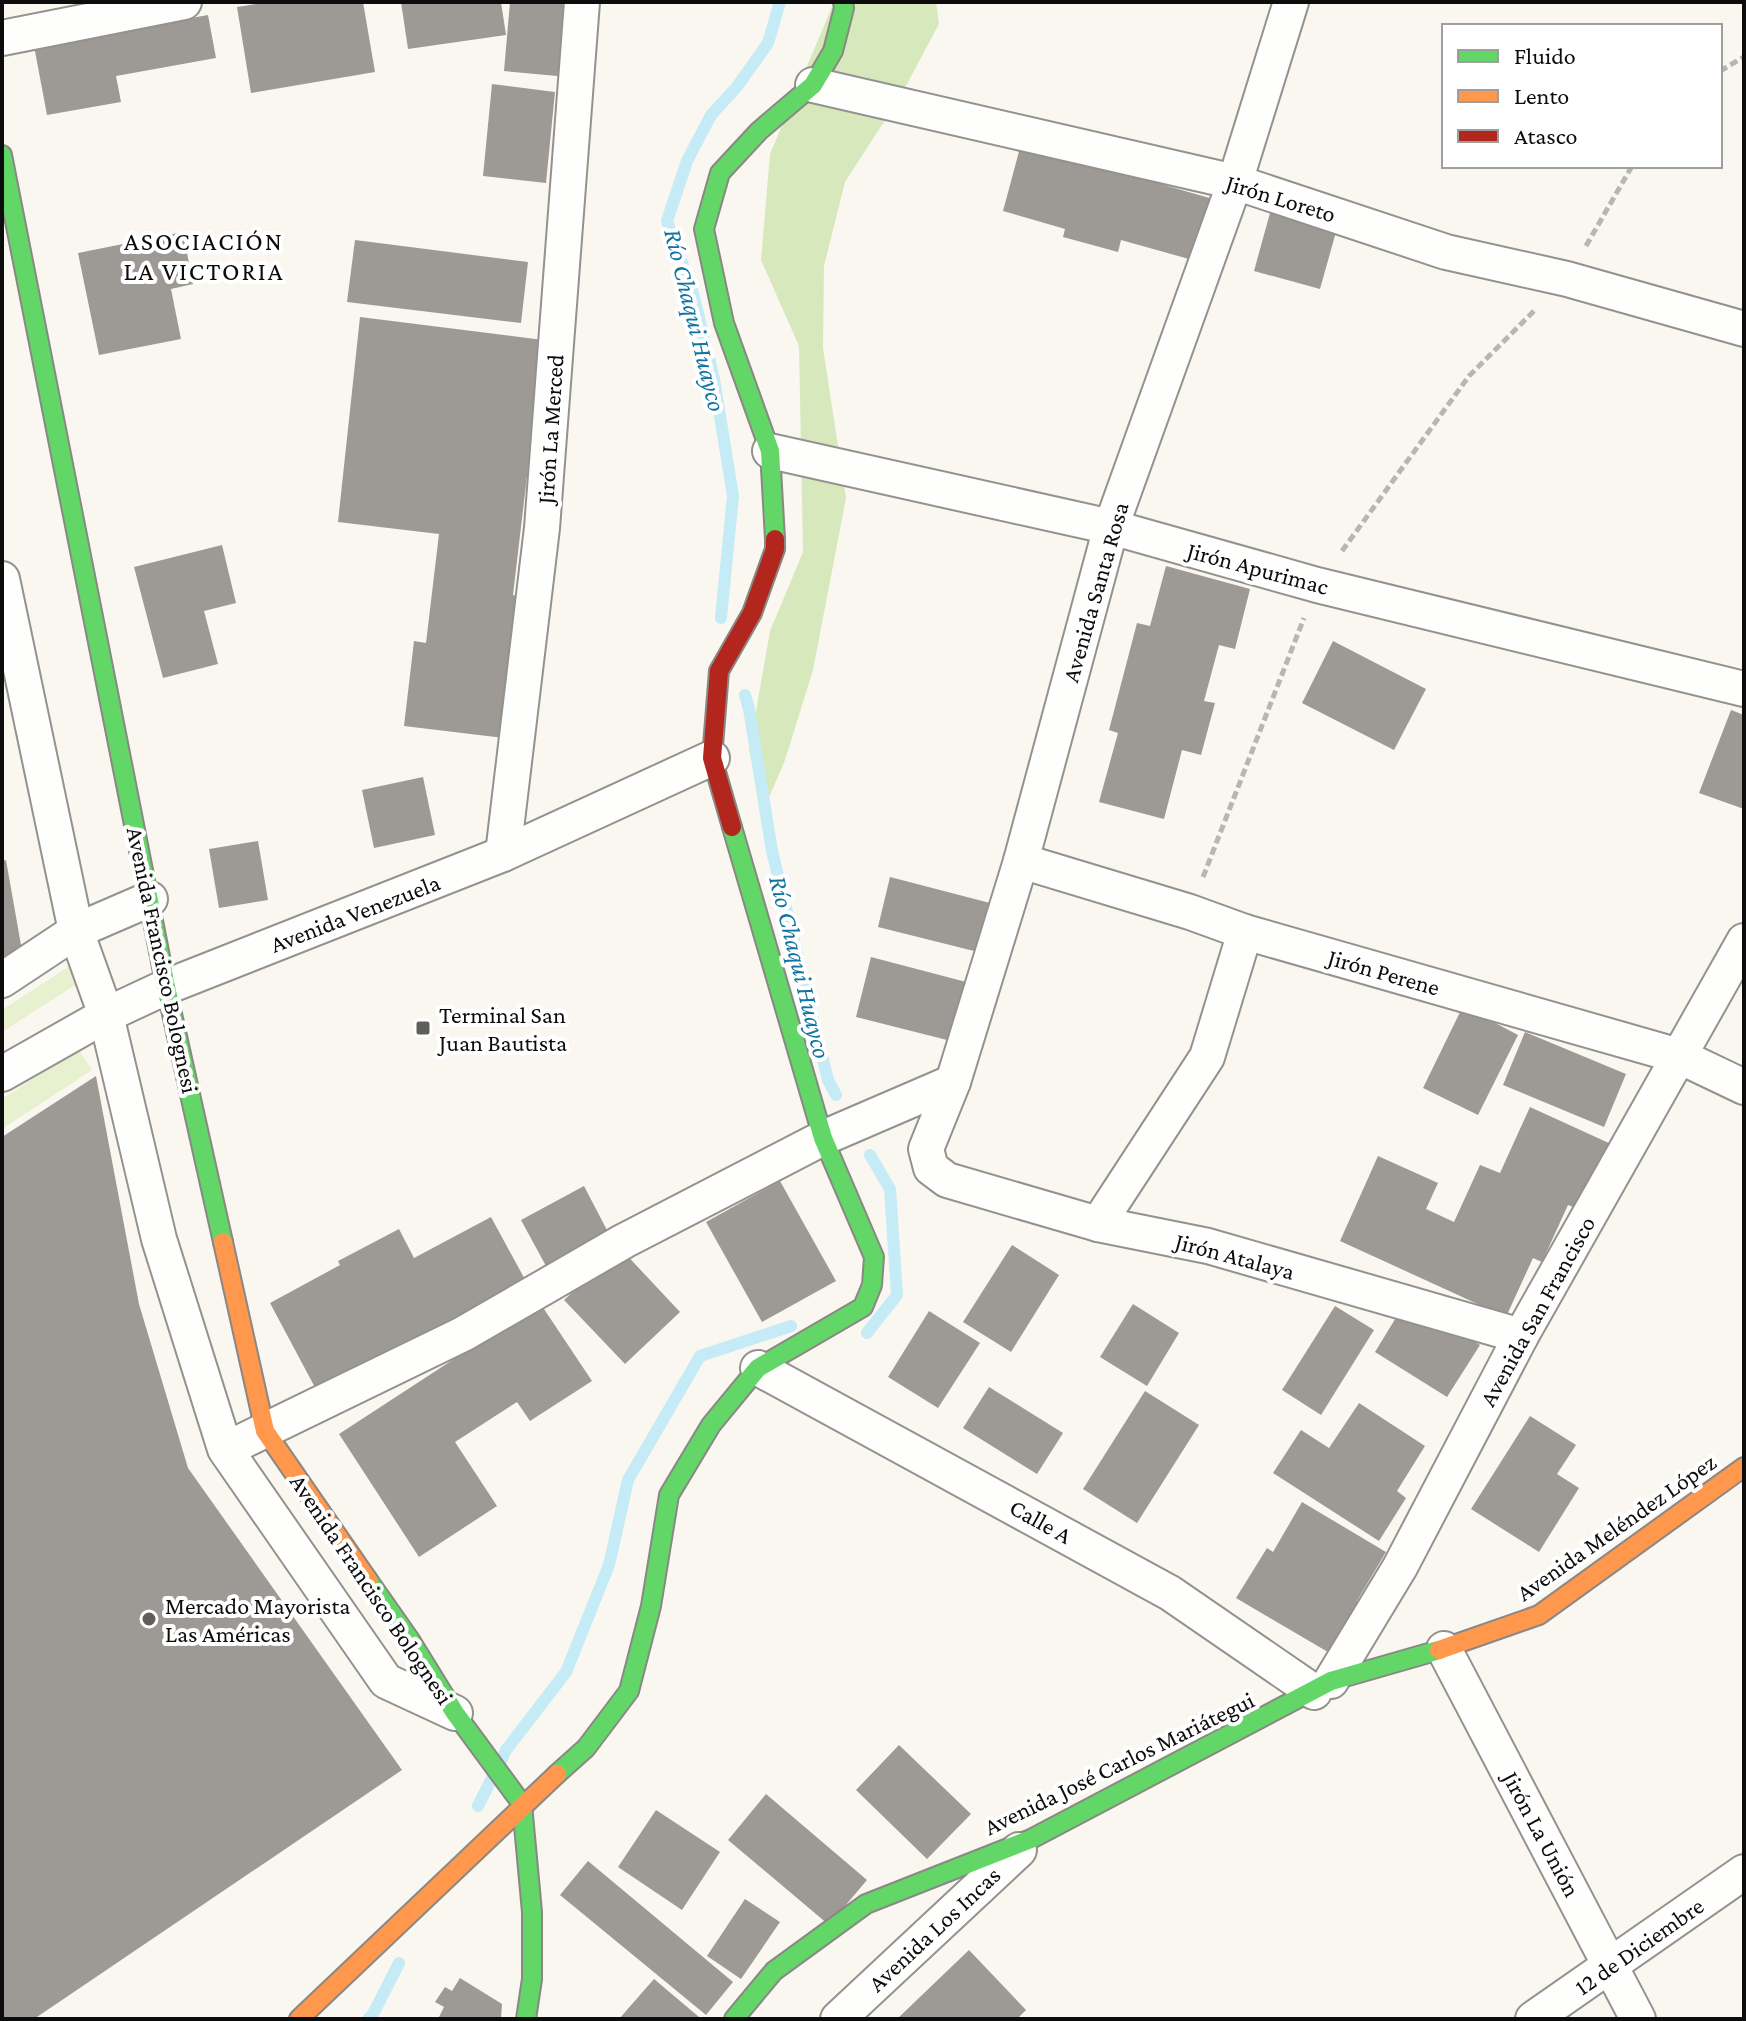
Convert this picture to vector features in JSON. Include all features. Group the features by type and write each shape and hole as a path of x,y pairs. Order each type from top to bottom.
{"street":[{"path":"2,38 184,2"},
{"name":"Jirón La Merced","path":"503,854 542,528 582,2"},
{"path":"299,2019 522,1804 586,1748 629,1691 651,1606 669,1495 711,1425 758,1368 863,1307 872,1285 874,1257 823,1138 712,758 719,671 752,613 775,549 770,451 724,323 704,229 720,173 759,131 813,85 833,51 843,2"},
{"name":"Avenida Santa Rosa","path":"947,1180 931,1168 926,1149 953,1082 1021,861 1111,527 1235,182 1291,2"},
{"name":"Jirón Loreto","path":"813,85 1235,182 1446,252 1567,279 1744,329"},
{"name":"Avenida Francisco Bolognesi","path":"2,155 166,987 265,1431 410,1640 455,1713 522,1804 532,1912 532,1979 526,2019"},
{"name":"Jirón Apurimac","path":"770,451 1111,527 1317,585 1744,689"},
{"name":"Avenida Francisco Bolognesi","path":"2,579 76,931 106,1015 159,1239 225,1449 386,1681 455,1713"},
{"name":"Avenida Venezuela","path":"2,1074 106,1015 166,987 503,854 712,758"},
{"name":"Jirón Perene","path":"1021,861 1190,912 1245,932 1679,1056 1744,1087"},
{"path":"2,980 76,931 150,899"},
{"path":"1098,1224 1207,1057 1245,932"},
{"name":"Avenida San Francisco","path":"1322,1687 1400,1567 1521,1336 1744,941"},
{"path":"225,1449 463,1334 624,1241 823,1138 953,1082"},
{"name":"Jirón Atalaya","path":"947,1180 1098,1224 1208,1246 1521,1336"},
{"name":"Calle A","path":"758,1368 1170,1593 1322,1687"},
{"name":"Avenida Meléndez López","path":"1322,1687 1539,1615 1744,1467"},
{"name":"Jirón La Unión","path":"1444,1649 1638,2019"},
{"name":"Avenida José Carlos Mariátegui","path":"734,2019 774,1971 866,1904 1031,1839 1322,1687"},
{"name":"Avenida Los Incas","path":"838,2019 1031,1839"},
{"name":"12 de Diciembre","path":"1533,2019 1744,1872"}],"path":[{"path":"1722,70 1744,57"},
{"path":"1190,912 1317,585 1469,376 1567,279 1631,168"}],"green space":[{"path":"834,2 936,2 939,24 900,97 845,182 824,266 823,348 846,498 813,670 785,760 768,800 749,751 770,631 803,552 799,346 761,260 770,154"},
{"path":"76,962 86,978 2,1032 2,1010"},
{"path":"78,1049 92,1070 2,1129 2,1099"}],"building":[{"path":"269,2 363,2 375,72 251,93 237,7"},
{"path":"401,2 501,2 506,35 408,49"},
{"path":"510,2 575,2 568,77 504,71"},
{"path":"208,15 216,58 116,76 121,102 47,115 34,46"},
{"path":"492,84 555,92 546,183 483,176"},
{"path":"1021,144 1213,199 1196,261 1121,240 1118,252 1063,237 1065,229 1003,211"},
{"path":"1270,213 1336,232 1320,289 1254,271"},
{"path":"183,232 193,284 171,289 181,339 99,355 78,253"},
{"path":"355,240 528,262 521,323 347,302"},
{"path":"360,317 543,340 513,595 529,597 512,739 404,726 414,641 426,643 439,534 338,522"},
{"path":"222,545 236,603 204,611 218,664 163,678 134,567"},
{"path":"1166,566 1250,589 1235,649 1219,645 1204,701 1215,703 1201,755 1182,750 1164,819 1099,802 1118,733 1109,730 1137,623 1150,626"},
{"path":"1333,641 1426,689 1394,750 1302,703"},
{"path":"1731,710 1744,715 1744,809 1699,793"},
{"path":"423,777 435,835 374,848 362,790"},
{"path":"258,841 268,900 219,908 209,849"},
{"path":"6,860 21,945 2,960 2,861"},
{"path":"890,877 990,903 978,952 878,927"},
{"path":"871,957 970,983 955,1042 856,1017"},
{"path":"1463,1006 1518,1035 1478,1115 1423,1088"},
{"path":"1525,1032 1626,1074 1604,1127 1503,1085"},
{"name":"Mercado Mayorista Las Américas","path":"96,1076 139,1304 188,1468 402,1770 34,2019 2,2019 2,1137"},
{"path":"1530,1107 1611,1144 1581,1210 1568,1205 1542,1262 1533,1258 1506,1317 1340,1241 1378,1156 1438,1183 1426,1209 1454,1222 1480,1165 1500,1173"},
{"path":"780,1181 836,1281 762,1322 706,1222"},
{"path":"584,1186 609,1234 546,1266 521,1220"},
{"path":"491,1217 528,1285 319,1395 270,1303 340,1265 338,1261 399,1229 414,1258"},
{"path":"1012,1245 1059,1275 1011,1352 963,1322"},
{"path":"620,1248 680,1312 625,1364 564,1300"},
{"path":"540,1303 592,1381 530,1421 517,1402 455,1442 497,1506 419,1557 339,1434"},
{"path":"1133,1304 1179,1333 1147,1386 1100,1357"},
{"path":"1335,1306 1374,1330 1321,1415 1282,1390"},
{"path":"929,1311 980,1343 938,1408 888,1377"},
{"path":"1397,1316 1441,1320 1480,1345 1447,1397 1375,1352"},
{"path":"989,1387 1063,1433 1037,1474 963,1428"},
{"path":"1145,1391 1199,1425 1137,1523 1083,1489"},
{"path":"1359,1403 1425,1446 1397,1491 1406,1498 1379,1541 1273,1473 1301,1430 1329,1448"},
{"path":"1530,1416 1576,1445 1557,1474 1579,1488 1539,1552 1471,1509"},
{"path":"1302,1502 1386,1552 1357,1601 1362,1604 1333,1655 1236,1598 1267,1548 1273,1552"},
{"path":"899,1745 971,1814 927,1859 856,1790"},
{"path":"766,1794 867,1880 829,1925 728,1840"},
{"path":"656,1810 720,1852 682,1910 618,1867"},
{"path":"588,1861 733,1982 706,2015 560,1895"},
{"path":"745,1899 780,1922 741,1979 707,1956"},
{"path":"969,1950 1026,2010 1017,2019 897,2019"},
{"path":"460,1978 502,2004 501,2019 438,2019 444,2007 435,2002 445,1987 452,1991"},
{"path":"654,1979 699,2017 619,2019"}],"waterway":[{"name":"Río Chaqui Huayco","path":"721,618 733,496 714,379 693,293 667,221 687,161 711,115 736,88 768,43 780,2"},
{"name":"Río Chaqui Huayco","path":"745,695 772,851 828,1080 836,1095"},
{"name":"Río Chaqui Huayco","path":"867,1333 897,1295 890,1189 870,1155"},
{"name":"Río Chaqui Huayco","path":"501,1761 506,1750 566,1672 609,1565 628,1480 700,1356 791,1326"},
{"name":"Río Chaqui Huayco","path":"478,1806 492,1778"},
{"name":"Río Chaqui Huayco","path":"368,2019 399,1963"}],"traffic: fast":[{"path":"775,539 770,451 724,323 704,229 720,173 759,131 813,85 833,51 843,2"},
{"path":"2,155 166,987 223,1242"},
{"path":"557,1774 586,1748 629,1691 651,1606 669,1495 711,1425 758,1368 863,1307 872,1285 874,1257 823,1138 732,827"},
{"path":"368,1580 455,1713 522,1804 532,1912 532,1979 526,2019"},
{"path":"734,2019 774,1971 866,1904 1031,1839 1331,1681 1439,1650"}],"traffic: slow":[{"path":"223,1242 265,1431 368,1580"},
{"path":"1439,1650 1539,1615 1744,1467"},
{"path":"299,2019 557,1774"}],"traffic: jam":[{"path":"732,827 712,758 719,671 752,613 775,549 775,539"}],"place":[{"name":"Terminal San Juan Bautista","path":"423,1028"},
{"name":"Mercado Mayorista Las Américas","path":"149,1619"}],"district":[{"name":"ASOCIACIÓN LA VICTORIA","path":"204,256"}]}
